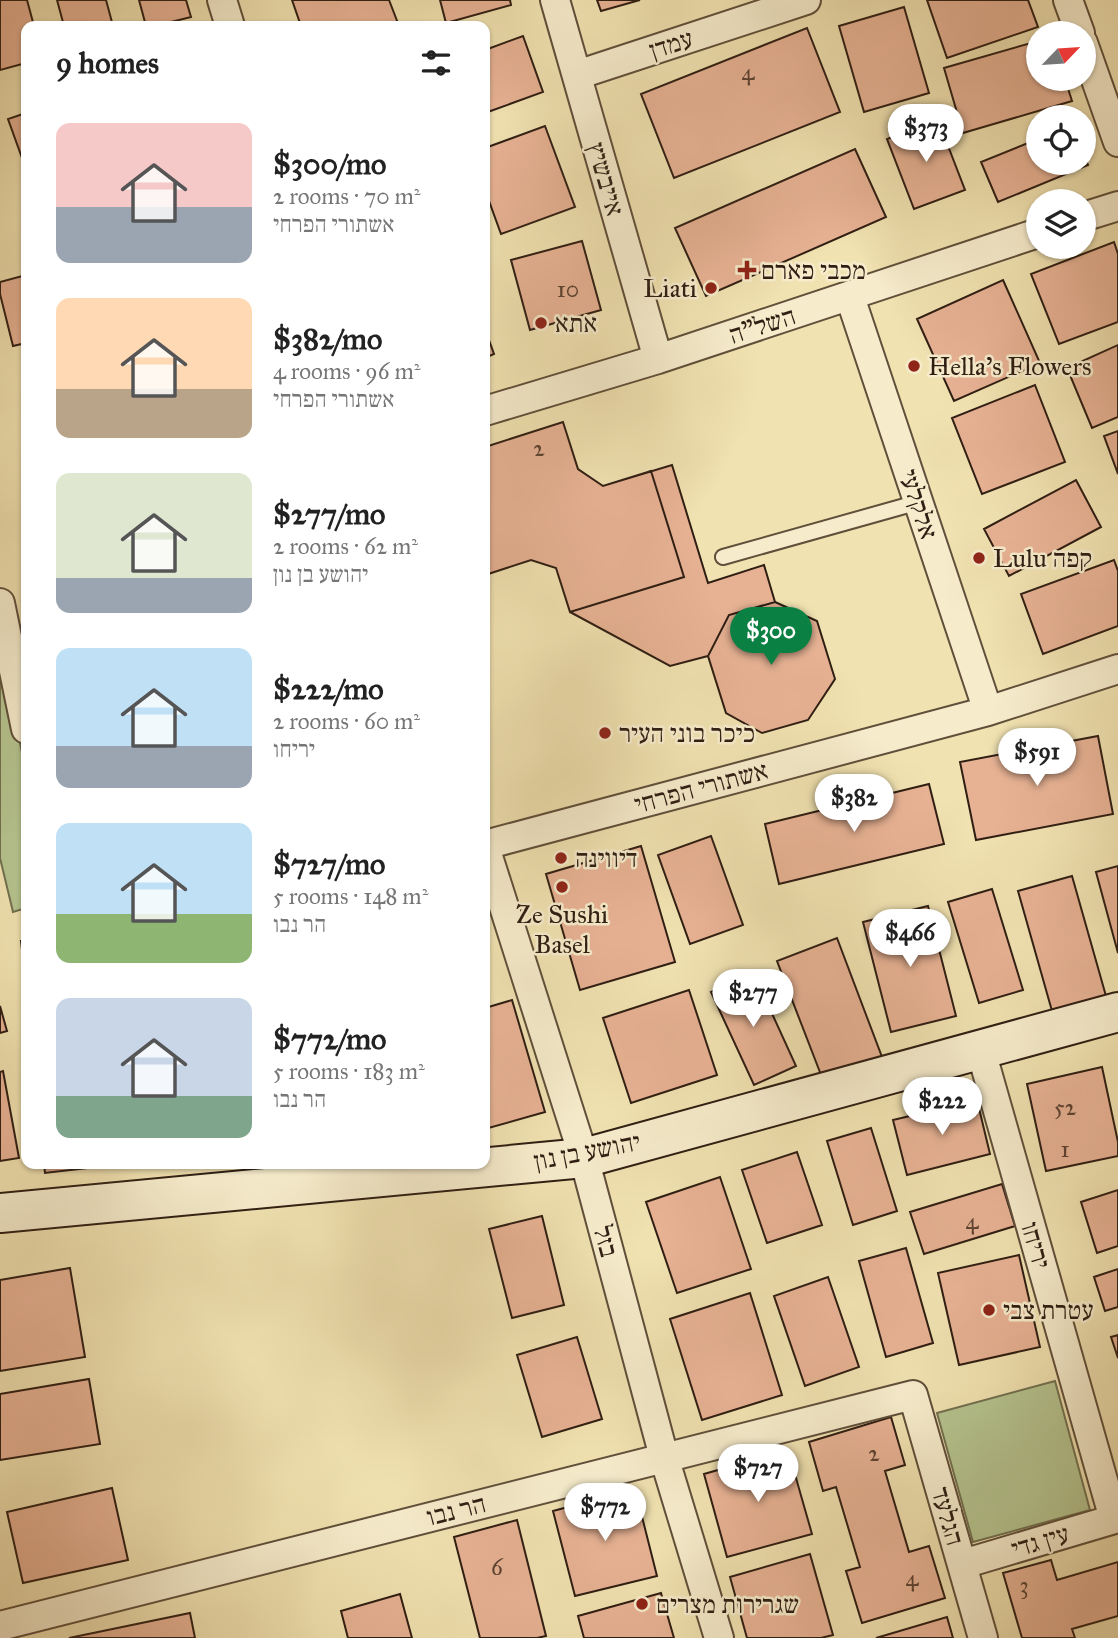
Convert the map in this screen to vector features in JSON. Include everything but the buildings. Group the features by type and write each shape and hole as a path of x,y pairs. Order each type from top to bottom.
{"street":[{"path":"222,0 228,21"},
{"name":"אייבשיץ","path":"555,0 658,359"},
{"name":"עמדן","path":"577,75 806,0"},
{"path":"1068,0 1076,21"},
{"path":"1096,80 1118,142"},
{"path":"1096,213 1118,206"},
{"name":"השל\"ה","path":"490,409 658,359 1026,237"},
{"name":"אלקלעי","path":"850,296 988,711"},
{"path":"0,603 21,705"},
{"name":"אשתורי הפרחי","path":"490,845 988,711 1118,670"},
{"name":"בזל","path":"490,862 584,1158 664,1457 719,1638"},
{"name":"יהושע בן נון","path":"490,1167 584,1158 1118,1012"},
{"name":"יריחו","path":"981,1051 1116,1519"},
{"name":"יהושע בן נון","path":"0,1213 467,1169"},
{"name":"הר נבו","path":"0,1626 913,1395"},
{"name":"הגלעד","path":"913,1395 983,1638"},
{"name":"עין גדי","path":"963,1564 1116,1519"}],"lane":[{"path":"723,557 919,502"}],"green space":[{"path":"0,647 21,748 21,910 13,912 0,858"},
{"path":"1055,1381 1090,1510 973,1542 937,1413"}],"place":[{"name":"מכבי פארם","path":"747,270"},
{"name":"Liati","path":"711,288"},
{"name":"אתא","path":"541,323"},
{"name":"Hella's Flowers","path":"914,366"},
{"name":"Lulu קפה","path":"979,558"},
{"name":"כיכר בוני העיר","path":"605,733"},
{"name":"דיווינה","path":"561,858"},
{"name":"Ze Sushi Basel","path":"562,887"},
{"name":"עטרת צבי","path":"989,1310"},
{"name":"שגרירות מצרים","path":"642,1604"}]}
